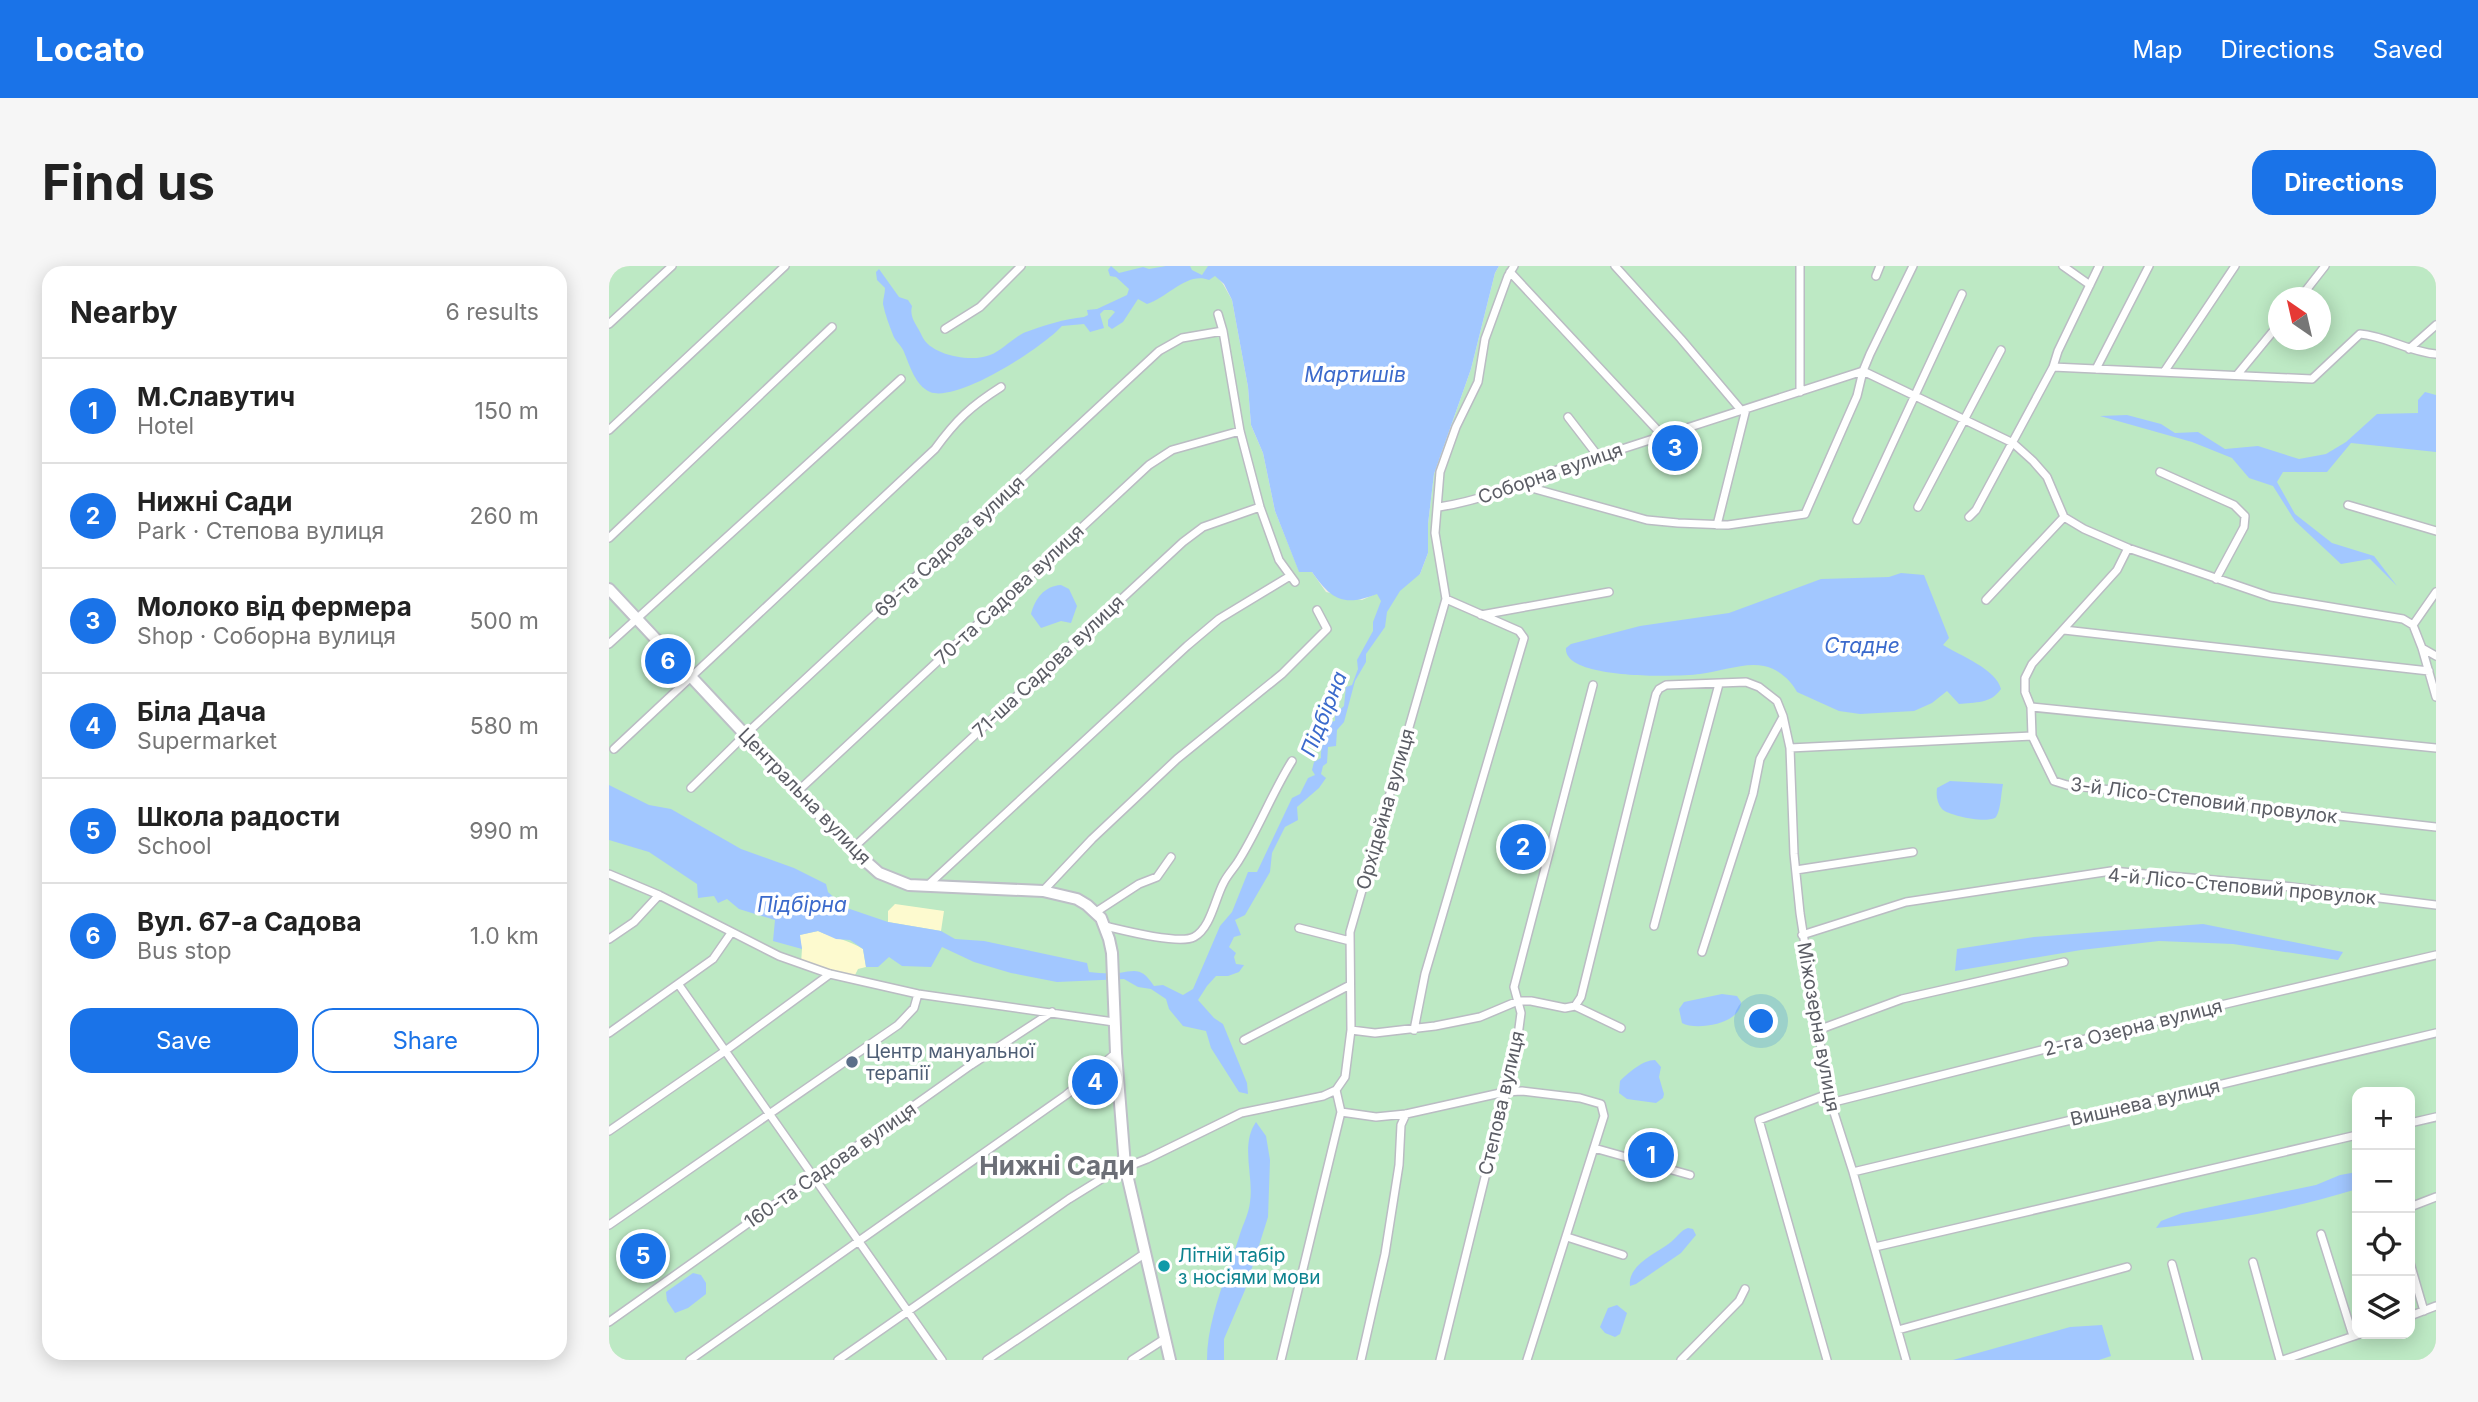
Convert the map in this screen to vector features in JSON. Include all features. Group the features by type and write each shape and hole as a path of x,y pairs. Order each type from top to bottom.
{"street":[{"path":"609,324 672,266"},
{"path":"609,430 785,266"},
{"path":"944,329 980,307 1021,266"},
{"path":"1615,266 1744,409 1717,525"},
{"path":"1800,266 1800,392"},
{"path":"1876,276 1880,266"},
{"path":"1520,485 1647,520 1717,525 1805,514 1857,396 1863,371 1913,266"},
{"path":"2063,266 2090,285"},
{"path":"1969,517 2013,443 2053,367 2099,266"},
{"path":"2096,369 2149,266"},
{"path":"2164,372 2235,266"},
{"path":"2309,287 2325,266"},
{"path":"1512,269 1662,435"},
{"name":"Орхідейна вулиця","path":"1336,1090 1345,1077 1351,1030 1350,932 1446,599 1434,533 1439,507 1440,472 1456,427 1478,382 1485,339 1512,269"},
{"path":"1857,520 1962,294"},
{"path":"927,886 1219,619 1293,579 1279,559 1261,508 1240,431 1218,314"},
{"path":"2409,349 2436,325"},
{"path":"609,538 832,327"},
{"name":"69-та Садова вулиця","path":"691,788 1159,351 1182,338 1223,331"},
{"path":"2053,367 2312,379 2360,334 2371,334 2409,349 2436,354"},
{"path":"2237,375 2268,337"},
{"path":"1919,507 2001,350"},
{"path":"1863,371 2013,443 2047,477 2064,517 2084,529 2128,548 2271,597 2403,619 2413,625 2436,697"},
{"name":"Соборна вулиця","path":"1439,507 1520,485 1598,456 1863,371"},
{"path":"609,644 901,379"},
{"path":"614,749 935,449 956,421 977,402 1001,387"},
{"path":"1569,416 1598,456"},
{"name":"70-та Садова вулиця","path":"798,791 1149,465 1172,450 1240,431"},
{"path":"2160,472 2234,505 2245,516 2244,527 2216,579"},
{"path":"2348,505 2436,531"},
{"name":"71-ша Садова вулиця","path":"852,849 1183,542 1203,527 1261,508"},
{"path":"1986,600 2064,517"},
{"path":"1790,748 2032,736 2031,707 2025,692 2025,678 2032,664 2117,570 2128,548"},
{"name":"Центральна вулиця","path":"609,589 852,849 879,873 909,885 1044,891 1077,899 1096,912 1105,926 1112,953 1114,1022 1125,1166 1170,1360"},
{"path":"1481,615 1609,592"},
{"path":"2413,625 2436,593"},
{"path":"1414,1030 1425,974 1524,638 1519,631 1446,599"},
{"path":"1044,891 1092,839 1177,759 1282,674 1327,629 1317,610"},
{"path":"2063,630 2429,671"},
{"path":"2422,648 2436,656"},
{"name":"Міжозерна вулиця","path":"1719,684 1746,682 1766,691 1777,701 1783,716 1790,748 1802,935 1828,1094 1906,1360"},
{"path":"1574,1006 1581,997 1652,707 1659,689 1666,685 1719,684 1654,926"},
{"name":"Степова вулиця","path":"1440,1360 1516,1051 1521,1013 1514,987 1593,685"},
{"path":"2031,707 2436,748"},
{"path":"1702,952 1753,794 1760,759 1783,716"},
{"name":"3-й Лісо-Степовий провулок","path":"2032,736 2054,781 2067,785 2436,827"},
{"path":"1105,926 1168,939 1185,940 1197,936 1208,919 1224,880 1240,859 1292,761"},
{"path":"1796,870 1913,852"},
{"path":"1096,912 1139,884 1157,877 1171,857"},
{"name":"4-й Лісо-Степовий провулок","path":"1802,935 1906,902 2111,871 2284,886 2436,905"},
{"path":"609,874 659,895 779,956 830,974 918,994 1114,1022"},
{"path":"609,939 634,922 659,895"},
{"path":"1299,928 1350,941"},
{"path":"609,1033 713,959 731,933"},
{"name":"2-га Озерна вулиця","path":"1830,1103 2217,1006 2436,956"},
{"path":"1818,1030 1902,999 2064,962"},
{"path":"609,1131 830,974"},
{"path":"679,985 941,1360"},
{"path":"1244,1040 1350,985"},
{"path":"609,1226 898,1025 914,1007 918,994"},
{"path":"1351,1030 1375,1033 1414,1030 1480,1017 1518,1001 1565,1008 1574,1006 1621,1028"},
{"name":"160-та Садова вулиця","path":"609,1322 971,1065 1052,1012"},
{"name":"Вишнева вулиця","path":"1853,1172 2436,1033"},
{"path":"690,1360 1066,1095 1116,1053"},
{"path":"838,1360 1069,1199 1125,1166 1241,1113 1322,1096 1336,1090 1341,1112 1281,1360"},
{"path":"1341,1112 1376,1117 1406,1114 1505,1092 1522,1091 1580,1098 1601,1104 1604,1116 1527,1360"},
{"path":"1827,1360 1759,1120 1828,1094"},
{"path":"1361,1360 1385,1254 1399,1165 1401,1125 1406,1114"},
{"path":"2415,1122 2436,1116"},
{"path":"1875,1247 2352,1136"},
{"path":"1594,1148 1690,1175"},
{"path":"2415,1205 2436,1197"},
{"path":"2321,1234 2352,1323"},
{"path":"1567,1237 1623,1255"},
{"path":"987,1360 1144,1254"},
{"path":"2253,1262 2281,1360 2352,1336"},
{"path":"2172,1264 2198,1360"},
{"path":"1898,1329 2127,1267"},
{"path":"2414,1276 2424,1311"},
{"path":"1681,1360 1739,1301 1745,1289"},
{"path":"2415,1314 2436,1306"},
{"path":"1132,1360 1166,1338"}],"green space":[{"name":"Нижні Сади","path":"609,266 1208,266 1232,300 1248,387 1251,425 1263,453 1275,511 1299,571 1312,572 1326,592 1362,600 1420,574 1428,553 1428,524 1434,474 1471,369 1499,266 2436,266 2436,1360 609,1360"}],"sand":[{"path":"895,904 944,911 941,931 888,922 888,911"},
{"path":"818,931 863,949 866,967 858,969 853,979 801,963 799,935"}],"water":[{"name":"Мартишів","path":"1111,266 1119,273 1143,267 1149,269 1190,266 1202,275 1208,266 1499,266 1471,369 1434,474 1428,524 1428,553 1420,574 1400,591 1387,612 1385,627 1366,654 1366,662 1355,681 1344,722 1337,730 1336,746 1328,747 1327,763 1321,774 1326,778 1319,788 1297,807 1298,820 1285,827 1272,853 1270,872 1245,915 1235,920 1241,935 1234,937 1229,947 1236,953 1236,964 1244,965 1239,972 1216,976 1198,1000 1223,1024 1247,1083 1248,1094 1239,1092 1211,1048 1206,1031 1183,1026 1169,1009 1166,999 1151,989 1138,987 1124,979 1057,982 1011,973 974,962 942,947 931,967 902,966 889,957 878,967 866,967 863,949 850,940 836,939 818,931 800,935 802,949 773,941 775,920 739,909 727,899 718,903 714,896 698,898 697,884 649,852 609,840 609,785 649,805 671,809 741,849 794,868 826,884 828,892 844,907 888,922 941,931 955,939 984,941 1087,963 1089,972 1139,972 1154,986 1163,985 1183,995 1193,989 1220,926 1232,912 1248,872 1257,872 1292,798 1300,794 1308,778 1315,775 1312,770 1314,762 1321,758 1324,729 1330,722 1335,721 1335,714 1344,706 1346,687 1352,685 1358,669 1357,660 1373,631 1373,622 1381,601 1377,594 1355,600 1339,598 1332,595 1312,572 1299,572 1275,511 1263,453 1251,425 1248,387 1232,300 1224,284 1215,276 1209,280 1193,279 1147,304 1138,299 1123,322 1112,329 1108,326 1108,320 1115,312 1112,310 1104,310 1100,314 1104,328 1090,332 1084,324 1062,326 1037,347 999,371 960,389 943,393 925,389 914,375 890,327 883,304 885,288 877,280 876,272 879,269 899,297 908,300 912,306 914,321 926,343 952,356 972,358 995,353 1026,332 1084,317 1088,315 1087,310 1097,309 1127,295 1129,289 1116,277 1110,276 1108,270"},
{"path":"2425,392 2436,395 2436,452 2351,443 2327,472 2283,472 2277,482 2295,514 2332,543 2374,556 2397,586 2370,559 2341,564 2295,521 2273,486 2249,478 2232,458 2192,442 2100,416 2127,415 2161,424 2175,433 2198,432 2225,449 2258,446 2299,459 2326,454 2346,442 2377,414 2418,413 2418,400"},
{"name":"Стадне","path":"1901,573 1924,575 1949,638 1943,645 1992,675 2001,689 1997,694 1982,701 1959,704 1947,691 1932,703 1914,711 1860,714 1839,711 1797,692 1783,676 1764,666 1748,665 1688,675 1623,674 1582,666 1570,658 1566,648 1571,644 1640,626 1729,613 1821,579 1889,577"},
{"path":"1061,585 1069,589 1077,606 1071,623 1061,621 1041,628 1031,614 1035,603 1045,591"},
{"path":"1950,781 2003,784 1996,817 1986,820 1969,818 1942,809 1937,799 1937,788"},
{"path":"2203,924 2343,952 2338,960 2233,944 2159,941 2081,950 1955,971 1957,949 2034,937"},
{"path":"1722,994 1737,996 1741,1002 1734,1016 1707,1026 1682,1023 1679,1009 1684,1002"},
{"path":"1655,1060 1661,1067 1659,1077 1663,1098 1656,1103 1627,1099 1619,1093 1620,1081 1632,1070"},
{"path":"1256,1122 1266,1136 1270,1160 1268,1217 1245,1290 1224,1339 1224,1360 1207,1360 1214,1312 1249,1206 1251,1192 1248,1151 1251,1131"},
{"path":"2352,1173 2352,1190 2257,1214 2156,1228 2161,1221 2182,1213 2316,1185"},
{"path":"1688,1228 1693,1229 1696,1235 1681,1253 1630,1286 1630,1279 1638,1266"},
{"path":"693,1273 701,1275 706,1283 706,1294 688,1308 675,1313 667,1301 666,1292"},
{"path":"1617,1305 1627,1313 1620,1334 1615,1337 1605,1333 1600,1327 1608,1308"},
{"path":"2102,1325 2111,1356 2099,1360 1953,1360 2070,1327"}],"place":[{"name":"Молоко від фермера","path":"1675,448"},
{"name":"Вул. 67-а Садова","path":"668,661"},
{"name":"Нижні Сади","path":"1523,847"},
{"name":"Центр мануальної терапії","path":"852,1062"},
{"name":"Біла Дача","path":"1095,1082"},
{"name":"М.Славутич","path":"1651,1155"},
{"name":"Школа радости","path":"643,1256"},
{"name":"Літній табір з носіями мови","path":"1164,1266"}],"district":[{"name":"Нижні Сади","path":"1057,1166"}],"water label":[{"name":"Підбірна","path":"1324,714"},
{"name":"Підбірна","path":"802,905"}]}
